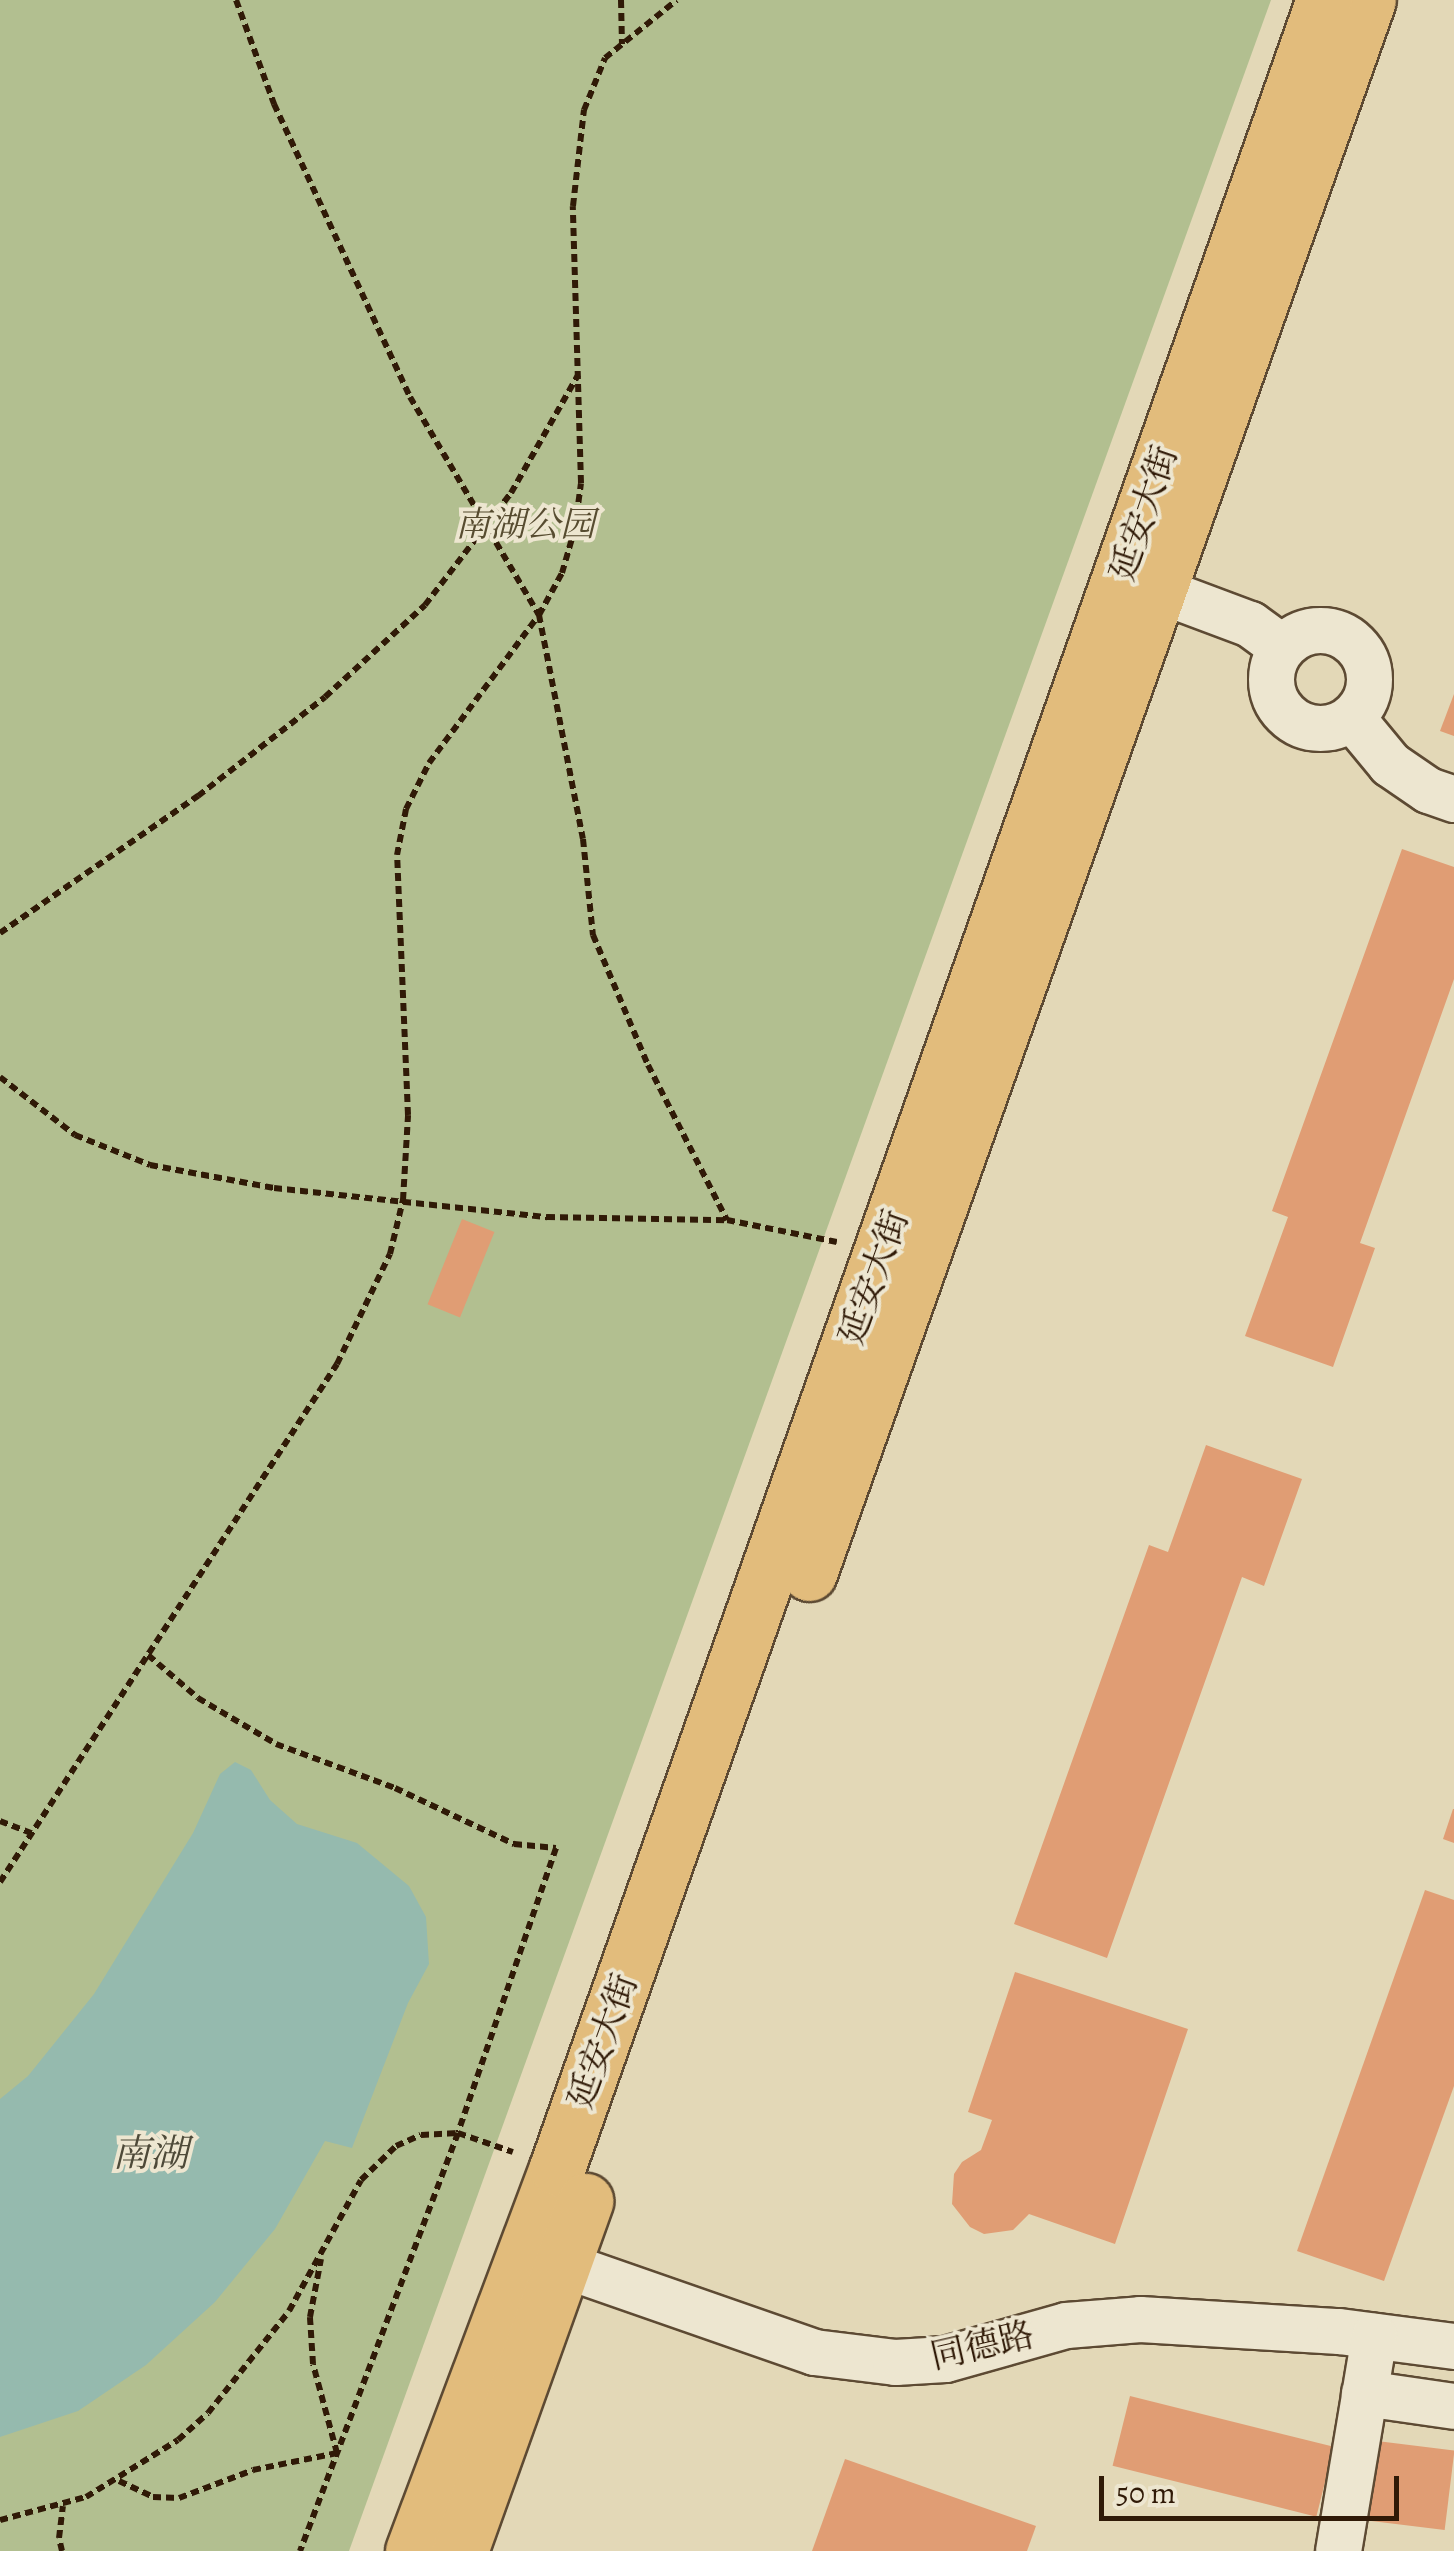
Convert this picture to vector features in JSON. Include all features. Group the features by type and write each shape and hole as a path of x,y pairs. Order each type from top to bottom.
{"main road":[{"name":"延安大街","path":"460,2551 544,2258 557,2168 1324,0"},
{"name":"延安大街","path":"413,2551 544,2258 1159,590 1368,0"}],"street":[{"path":"1159,590 1250,624 1282,647"},
{"path":"1313,630 1345,637 1358,648 1369,676 1368,692 1352,718 1318,730 1284,714 1270,682 1282,647 1313,630"},
{"path":"1352,718 1390,764 1428,790 1454,800"},
{"name":"同德路","path":"544,2258 814,2352 895,2362 945,2359 1066,2324 1140,2319 1374,2336 1454,2346"},
{"path":"1338,2551 1374,2336"},
{"path":"1364,2392 1454,2406"}],"path":[{"path":"236,0 274,104 410,397 539,615 584,838 593,935 648,1065 726,1220"},
{"path":"621,0 622,45"},
{"path":"0,1882 352,1336 390,1254 404,1200 408,1115 397,854 406,808 429,763 539,615 562,574 576,528 581,483 574,164 584,110 606,58 677,0"},
{"path":"0,933 182,808 325,697 425,605 511,493 578,374"},
{"path":"0,1076 75,1135 150,1165 274,1188 547,1217 726,1220 882,1252"},
{"path":"148,1655 198,1698 276,1744 394,1788 514,1844 556,1848 458,2133 300,2551"},
{"path":"0,1821 32,1833"},
{"path":"0,2520 63,2506 118,2480 178,2440 208,2413 289,2311 361,2180 396,2146 421,2135 458,2133 557,2168"},
{"path":"322,2251 311,2333 314,2364 337,2453"},
{"path":"118,2480 153,2497 179,2498 252,2470 337,2453"},
{"path":"62,2551 59,2538 63,2506"}],"green space":[{"name":"南湖公园","path":"0,0 1271,0 349,2551 0,2551"}],"water":[{"name":"南湖","path":"235,1762 251,1770 270,1800 297,1824 357,1843 409,1886 426,1917 429,1964 408,2003 352,2148 325,2141 275,2229 215,2302 146,2365 78,2411 0,2437 0,2099 28,2076 94,1994 193,1833 220,1774"}],"building":[{"path":"1454,694 1454,736 1440,731"},
{"path":"1402,849 1454,867 1454,979 1360,1243 1375,1248 1333,1367 1245,1336 1288,1217 1272,1211"},
{"path":"462,1219 494,1232 460,1317 428,1304"},
{"path":"1206,1445 1302,1479 1264,1586 1242,1577 1107,1958 1014,1924 1149,1545 1168,1552"},
{"path":"1454,1809 1454,1843 1443,1839"},
{"path":"1425,1890 1454,1900 1454,2086 1384,2281 1297,2251"},
{"path":"1015,1972 1188,2029 1115,2244 1029,2214 1013,2230 984,2234 970,2227 952,2204 954,2174 962,2162 981,2150 992,2120 968,2112"},
{"path":"1130,2396 1334,2447 1316,2517 1113,2466"},
{"path":"1377,2441 1454,2450 1445,2530 1367,2520"},
{"path":"845,2459 1036,2526 1027,2551 812,2551"}]}
